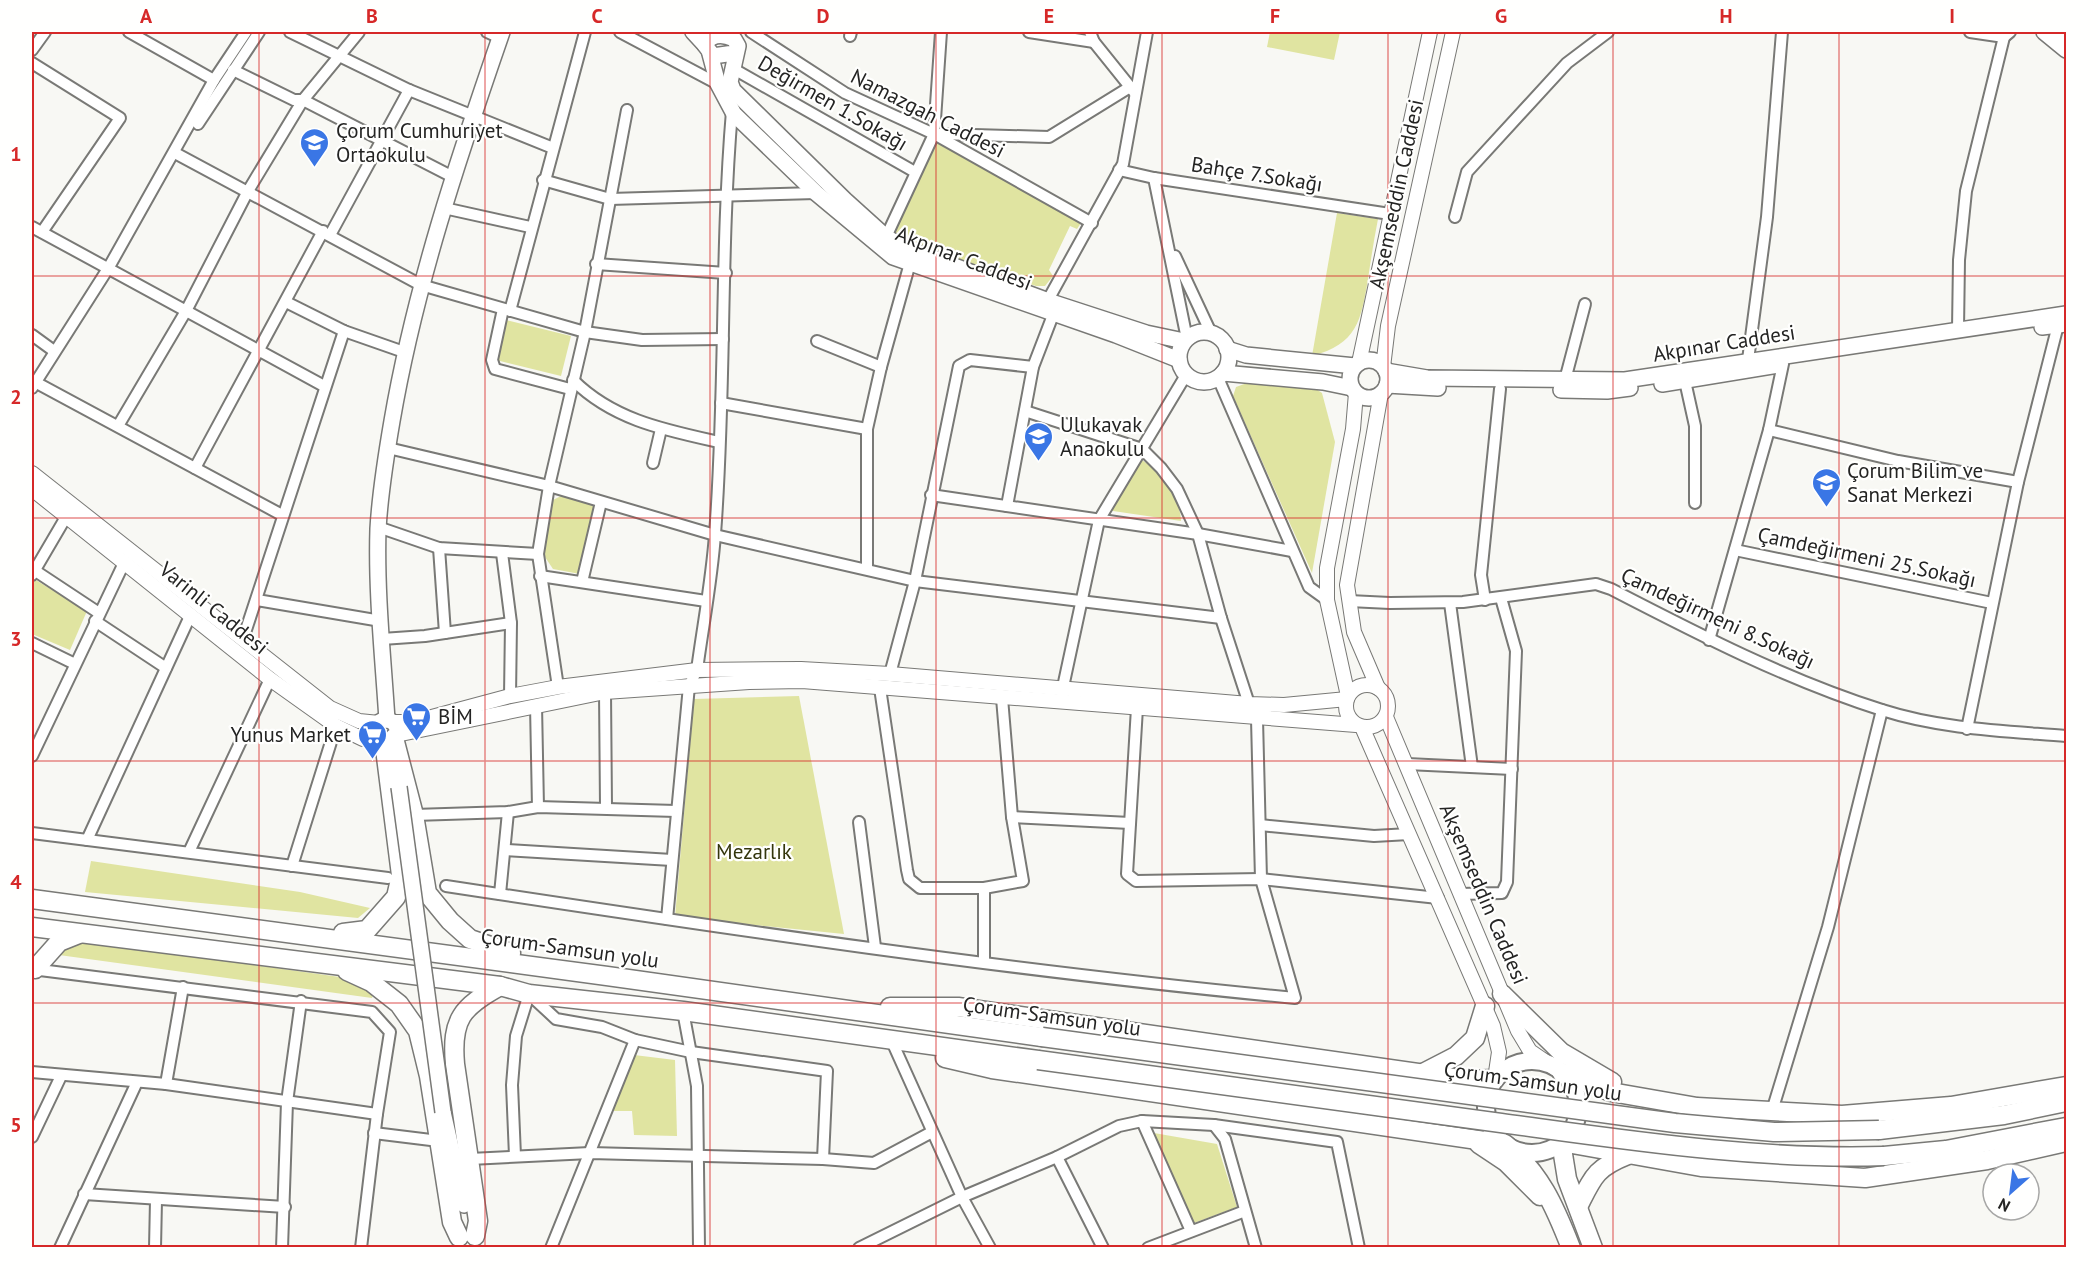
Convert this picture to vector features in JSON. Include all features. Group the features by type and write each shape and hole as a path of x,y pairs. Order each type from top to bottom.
{"highway":[{"path":"388,732 414,815 427,893 450,921 470,939 494,949 607,975"},
{"path":"307,935 367,930 396,897 401,875 388,732"},
{"name":"Çorum-Samsun yolu","path":"32,899 127,914 307,935 607,975 822,1008 1675,1123 1774,1132 1879,1131 2004,1115 2067,1102"},
{"path":"32,927 500,986 529,994 683,1011 1610,1138 1745,1153 1843,1157 1884,1156 1946,1150 2067,1127"},
{"path":"32,968 59,942 81,933"},
{"path":"335,965 371,982 399,1004 418,1031 429,1076 453,1222 468,1242"},
{"path":"468,1242 478,1221 455,1064 455,1028 466,1008 500,986"},
{"path":"1502,994 1561,1052 1598,1075 1646,1098"},
{"path":"1423,1073 1456,1056 1474,1038 1485,1006"},
{"path":"822,1008 958,1007 1467,1080 1495,1079"},
{"path":"827,1031 992,1069 1505,1144 1525,1160 1539,1178 1557,1212 1571,1248"},
{"path":"1562,1073 1611,1092 1697,1107 1842,1115 1951,1106 2067,1086"},
{"path":"1473,1140 1506,1162 1557,1212"},
{"path":"1593,1248 1567,1179 1562,1142 1701,1167 1865,1178 1987,1160 2067,1142"},
{"path":"1578,1207 1592,1179 1606,1164 1630,1155"},
{"path":"464,1205 468,1242"}],"main road":[{"name":"Akpınar Caddesi","path":"693,32 707,50 718,84 732,111 816,193 877,246 910,263 1051,308 1146,333 1186,340"},
{"path":"2044,32 2067,50"},
{"path":"464,1205 443,1112 399,787 388,732 378,527 404,352 421,285 497,34"},
{"path":"708,39 730,42 719,57 707,50 708,39"},
{"name":"Akpınar Caddesi","path":"730,42 730,82 742,101 886,237 924,256 1179,360"},
{"name":"Akpınar Caddesi","path":"1384,379 1624,380 1958,329 2064,321"},
{"name":"Akpınar Caddesi","path":"1384,379 1500,389 1607,391 1685,381 1880,348 2064,321"},
{"path":"1198,333 1211,333 1218,337 1227,349 1246,355 1357,365 1369,360 1384,379 1366,398 1354,390 1323,382 1220,375 1202,382 1186,375 1179,360 1186,340 1198,333"},
{"path":"1220,375 1227,366 1227,349"},
{"path":"1354,390 1351,374 1357,365"},
{"path":"1535,1061 1549,1065 1562,1073 1572,1085 1577,1108 1572,1130 1562,1142 1548,1150 1533,1153 1518,1151 1505,1144 1494,1134 1485,1106 1488,1092 1495,1079 1513,1066 1535,1061"}],"street":[{"path":"32,50 45,32"},
{"path":"129,32 214,80"},
{"path":"246,32 214,80 176,153 109,267 33,385 118,426 282,515"},
{"path":"176,153 259,32"},
{"path":"290,32 409,90 553,148"},
{"path":"118,426 186,311 248,191 303,100 359,32"},
{"path":"585,32 492,360 495,369 572,385 624,417 661,429 719,441"},
{"path":"620,32 718,84"},
{"name":"Namazgah Caddesi","path":"751,32 845,93 934,134 1092,223"},
{"path":"886,237 934,134 941,32"},
{"path":"1029,32 1092,37 1133,90"},
{"path":"1007,506 1033,367 1051,308 1119,170 1127,146 1133,90 1148,32"},
{"name":"Akşemseddin Caddesi","path":"1357,365 1430,32"},
{"name":"Akşemseddin Caddesi","path":"1378,688 1354,632 1347,585 1384,379 1388,326 1453,32"},
{"path":"1455,217 1467,172 1567,63 1608,32"},
{"path":"1748,360 1767,218 1782,32"},
{"path":"1958,329 1959,260 1966,191 2007,34 1970,32"},
{"name":"Değirmen 1.Sokağı","path":"730,42 915,172"},
{"path":"32,63 120,118 42,232"},
{"path":"233,70 294,100 303,100 381,138 453,177"},
{"path":"195,468 286,302 409,90"},
{"path":"934,134 1049,136 1133,90"},
{"path":"558,687 538,554 549,486 585,332 596,264 627,110"},
{"path":"667,919 689,686 697,669 715,535 726,273 725,196 732,111"},
{"path":"176,153 421,285 585,332 642,340 723,339"},
{"name":"Bahçe 7.Sokağı","path":"1119,170 1154,178 1390,214"},
{"path":"1154,178 1186,340"},
{"path":"543,180 610,199 816,193"},
{"path":"444,208 531,227"},
{"path":"32,227 324,386"},
{"path":"1167,240 1211,333"},
{"path":"867,569 867,429 881,367 910,263"},
{"path":"596,264 726,273"},
{"path":"286,302 344,331 404,352"},
{"path":"1564,380 1585,304"},
{"path":"1968,729 1992,603 2019,483 2064,321"},
{"path":"243,639 324,386 344,331"},
{"path":"32,335 54,351"},
{"path":"817,341 881,367"},
{"path":"890,674 915,581 959,366 970,360 1033,367"},
{"path":"1709,640 1769,430 1784,364"},
{"path":"1063,687 1099,520 1186,375"},
{"path":"1220,375 1309,587 1327,600"},
{"path":"1685,381 1695,426 1695,503"},
{"path":"1485,600 1481,575 1500,389"},
{"path":"1354,390 1353,429 1327,568 1327,600 1348,697 1347,714 1359,726"},
{"path":"721,403 867,429"},
{"path":"1025,411 1142,449 1161,468 1177,489 1198,534 1221,618 1249,704"},
{"path":"652,463 661,429"},
{"path":"1769,430 1898,461 2019,483"},
{"path":"388,448 549,486 715,535 915,581 1221,618"},
{"name":"Varinli Caddesi","path":"32,473 330,708 388,732"},
{"name":"Varinli Caddesi","path":"32,489 270,679 336,726 363,738 388,732"},
{"path":"931,495 1198,534 1292,551"},
{"path":"582,582 601,501"},
{"path":"66,517 33,572 166,668"},
{"path":"378,527 439,548 502,554 538,554"},
{"path":"439,548 445,633"},
{"name":"Çamdeğirmeni 25.Sokağı","path":"1735,550 1992,603"},
{"path":"502,554 511,624 510,696"},
{"path":"32,756 124,563"},
{"path":"540,576 706,601"},
{"name":"Çamdeğirmeni 8.Sokağı","path":"1349,601 1450,603 1596,584 1611,589 1709,640 1882,710 1968,729 2067,736"},
{"path":"1460,894 1505,891 1516,651 1501,598"},
{"path":"257,600 381,621"},
{"path":"1450,603 1472,767"},
{"path":"87,840 190,614"},
{"path":"382,639 511,624"},
{"path":"32,643 75,664"},
{"path":"697,669 801,669 890,674 1284,705 1348,697 1361,686 1378,688 1388,701 1386,717 1378,725 1359,726 1002,699 802,681 604,692 388,732 413,722 510,696 558,687 697,669"},
{"path":"189,852 270,679"},
{"path":"880,688 909,879 920,888 984,888 1023,881 1012,817 1002,699"},
{"path":"604,692 606,807"},
{"path":"536,705 538,807"},
{"path":"1137,708 1127,874 1136,881 1261,879 1438,898"},
{"path":"1772,1111 1828,927 1882,710"},
{"name":"Akşemseddin Caddesi","path":"1386,717 1518,1031 1530,1051 1562,1073"},
{"path":"446,886 667,919 1142,983 1295,998 1261,879 1257,718"},
{"path":"292,866 336,726"},
{"name":"Akşemseddin Caddesi","path":"1359,726 1438,898 1493,1026 1499,1052 1495,1079"},
{"path":"1407,764 1512,769"},
{"path":"414,815 508,812 538,807 606,807 676,811"},
{"path":"500,894 508,812"},
{"path":"1012,817 1130,823"},
{"path":"859,822 875,947"},
{"path":"1260,825 1374,836 1409,834"},
{"path":"32,833 388,878"},
{"path":"506,850 672,860"},
{"path":"984,888 984,962"},
{"path":"32,968 372,1012 390,1032 376,1114 361,1248"},
{"path":"166,1084 183,987"},
{"path":"515,1156 512,1084 514,1055 516,1036 529,994 556,1019 602,1027 635,1040 691,1052 827,1071 823,1159"},
{"path":"282,1248 287,1102 301,1001"},
{"path":"683,1011 697,1086 699,1248"},
{"path":"551,1248 635,1040"},
{"path":"894,1046 962,1197 990,1248"},
{"path":"32,1072 166,1084 376,1114"},
{"path":"32,1137 61,1076"},
{"path":"66,1248 60,1247 137,1082"},
{"path":"1142,1121 1191,1232"},
{"path":"859,1248 881,1243 962,1197 1057,1157 1119,1126 1142,1121 1214,1125 1336,1142 1359,1248"},
{"path":"1214,1125 1225,1139 1256,1248"},
{"path":"374,1132 439,1141"},
{"path":"470,1159 590,1153 823,1159 874,1163 932,1132"},
{"path":"1057,1157 1103,1248"},
{"path":"84,1194 285,1207"},
{"path":"155,1248 156,1200"},
{"path":"1148,1248 1245,1211"}],"green space":[{"path":"1270,32 1340,32 1334,60 1267,47"},
{"path":"936,141 1074,216 1081,223 1077,229 1070,226 1049,270 1053,276 1045,286 1036,286 919,248 892,235"},
{"path":"1337,213 1378,219 1363,307 1348,337 1339,345 1312,356"},
{"path":"506,320 571,336 561,376 496,360"},
{"path":"1247,383 1313,387 1322,393 1335,442 1312,573 1233,396 1236,387"},
{"path":"1140,459 1168,486 1177,504 1181,521 1113,511 1111,508"},
{"path":"561,496 594,505 580,574 553,569 543,554 553,500"},
{"path":"34,579 87,611 70,650 32,634"},
{"name":"Mezarlık","path":"799,696 844,934 675,917 694,699"},
{"path":"91,861 300,892 370,908 358,918 85,892"},
{"path":"74,940 340,977 374,990 372,998 59,955 57,949"},
{"path":"634,1055 675,1060 677,1136 634,1135 632,1111 610,1111"},
{"path":"1154,1133 1217,1144 1237,1207 1194,1223"}],"place":[{"name":"Çorum Cumhuriyet Ortaokulu","path":"315,168"},
{"name":"Ulukavak Anaokulu","path":"1039,462"},
{"name":"Çorum Bilim ve Sanat Merkezi","path":"1826,508"},
{"name":"BİM","path":"417,742"},
{"name":"Yunus Market","path":"372,760"}]}
